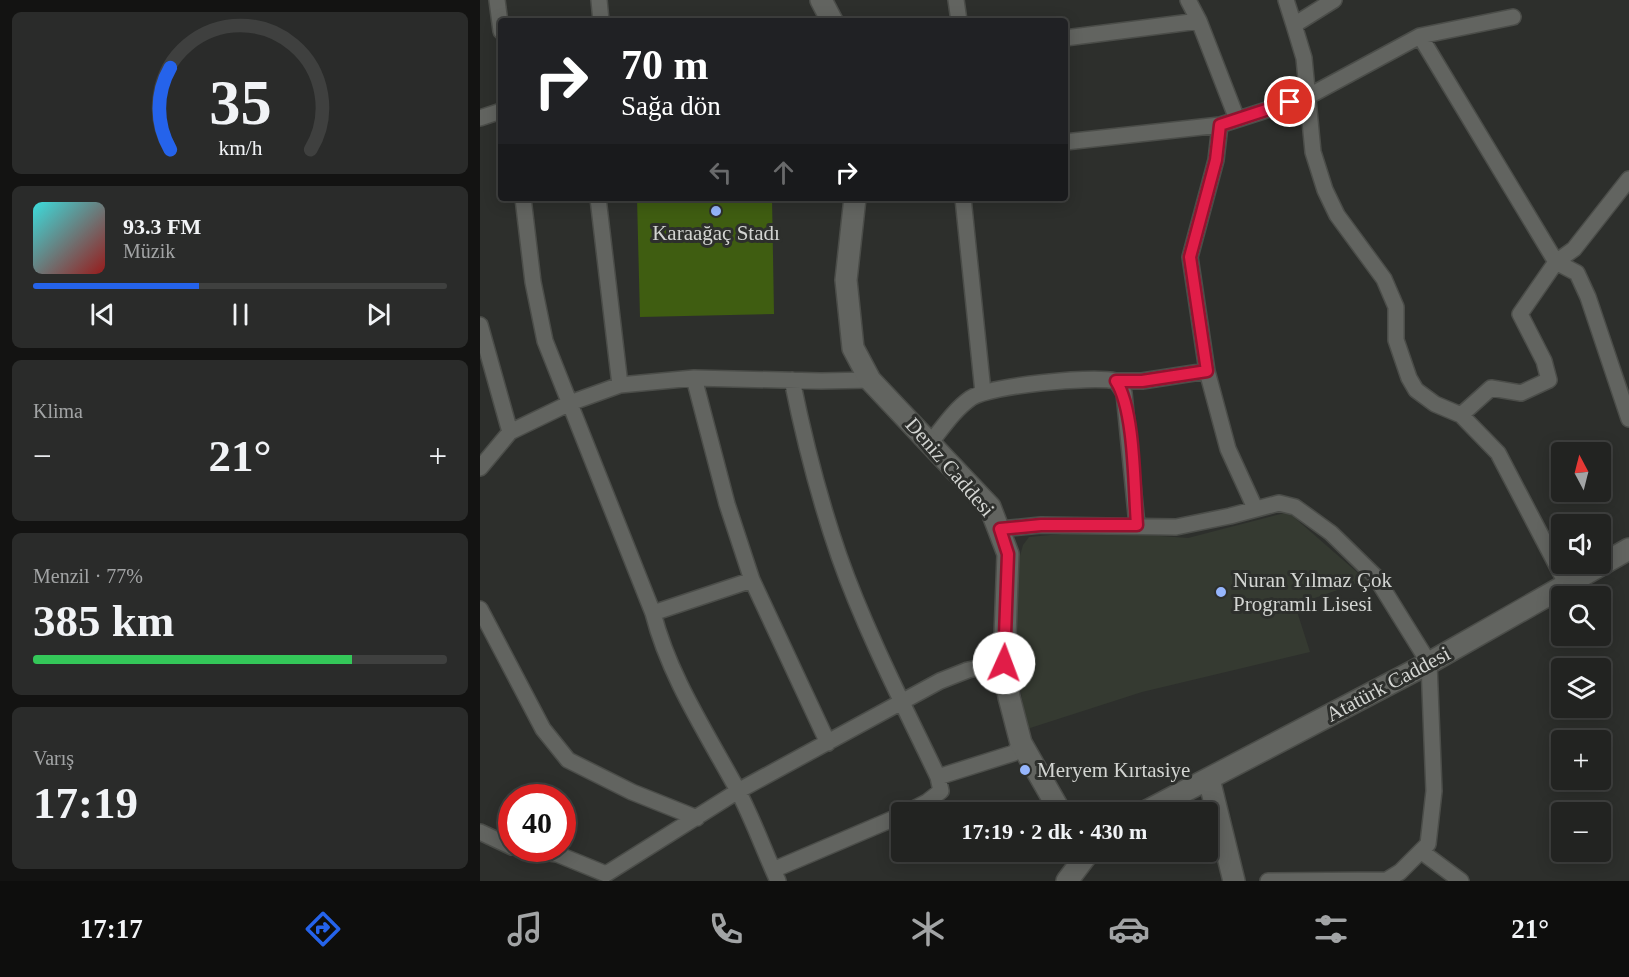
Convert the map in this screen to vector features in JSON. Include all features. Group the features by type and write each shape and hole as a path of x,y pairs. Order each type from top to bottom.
{"street":[{"path":"497,0 499,18"},
{"path":"599,0 601,18"},
{"path":"821,0 830,18"},
{"path":"956,0 958,18"},
{"path":"1188,0 1199,21 1237,119"},
{"path":"1286,0 1304,58 1313,152 1325,190 1337,215 1384,279 1396,307 1396,340 1409,378 1416,390 1435,404 1461,415 1498,453 1568,585"},
{"path":"1294,25 1334,0"},
{"path":"1068,142 1220,125 1307,97 1420,36 1513,17"},
{"path":"1068,38 1199,21"},
{"path":"1420,36 1556,262 1577,273 1588,297 1629,419"},
{"path":"480,118 498,112"},
{"path":"1220,125 1216,160 1190,257 1207,371 1228,449 1255,508"},
{"path":"1461,415 1491,388 1521,393 1549,380 1544,361 1520,315 1556,262 1574,249 1629,179"},
{"path":"524,201 533,282 545,341 653,613 660,639 702,729 738,791 776,875 891,820"},
{"path":"598,201 620,385"},
{"name":"Deniz Caddesi","path":"855,201 846,280 853,348 870,380 990,507 1000,529 1008,554 1004,663 1021,743 1055,802"},
{"path":"963,201 983,392"},
{"path":"480,325 510,432"},
{"path":"931,442 964,405 983,392 1065,382 1142,381 1207,371"},
{"path":"694,378 727,504 752,580 828,743"},
{"path":"480,468 510,432 570,403 620,385 694,378 870,380"},
{"path":"792,380 820,498 840,559 902,703 938,777 942,791 927,802"},
{"path":"1116,381 1124,393 1127,412 1137,525"},
{"path":"1000,529 1041,525 1176,527 1279,503 1296,507 1331,533 1375,576 1429,663 1434,790 1428,844 1422,852 1387,881 1268,881"},
{"name":"Atatürk Caddesi","path":"1164,802 1429,663 1629,549"},
{"path":"653,613 752,580"},
{"path":"480,609 543,729 567,760 632,792 697,818"},
{"path":"576,862 606,874 738,791 902,703 968,670 1004,663"},
{"path":"938,777 1014,753 1021,743"},
{"path":"1209,779 1234,881"},
{"path":"480,832 498,841"},
{"path":"1422,852 1461,881"},
{"path":"1067,881 1081,862"}],"shaded area":[{"name":"Nuran Yılmaz Çok Programlı Lisesi","path":"1288,512 1366,580 1295,605 1310,652 1142,692 1027,729 1015,657 1018,563 1023,545 1029,537 1092,531 1188,538"}],"green space":[{"path":"637,201 772,201 774,314 640,317"}],"place":[{"name":"Karaağaç Stadı","path":"716,211"},
{"name":"Nuran Yılmaz Çok Programlı Lisesi","path":"1221,592"},
{"name":"Meryem Kırtasiye","path":"1025,770"}],"route":[{"path":"1004,663 1008,554 1000,529 1041,525 1137,525 1127,412 1124,393 1116,381 1142,381 1207,371 1190,257 1216,160 1220,125 1290,102"}]}
